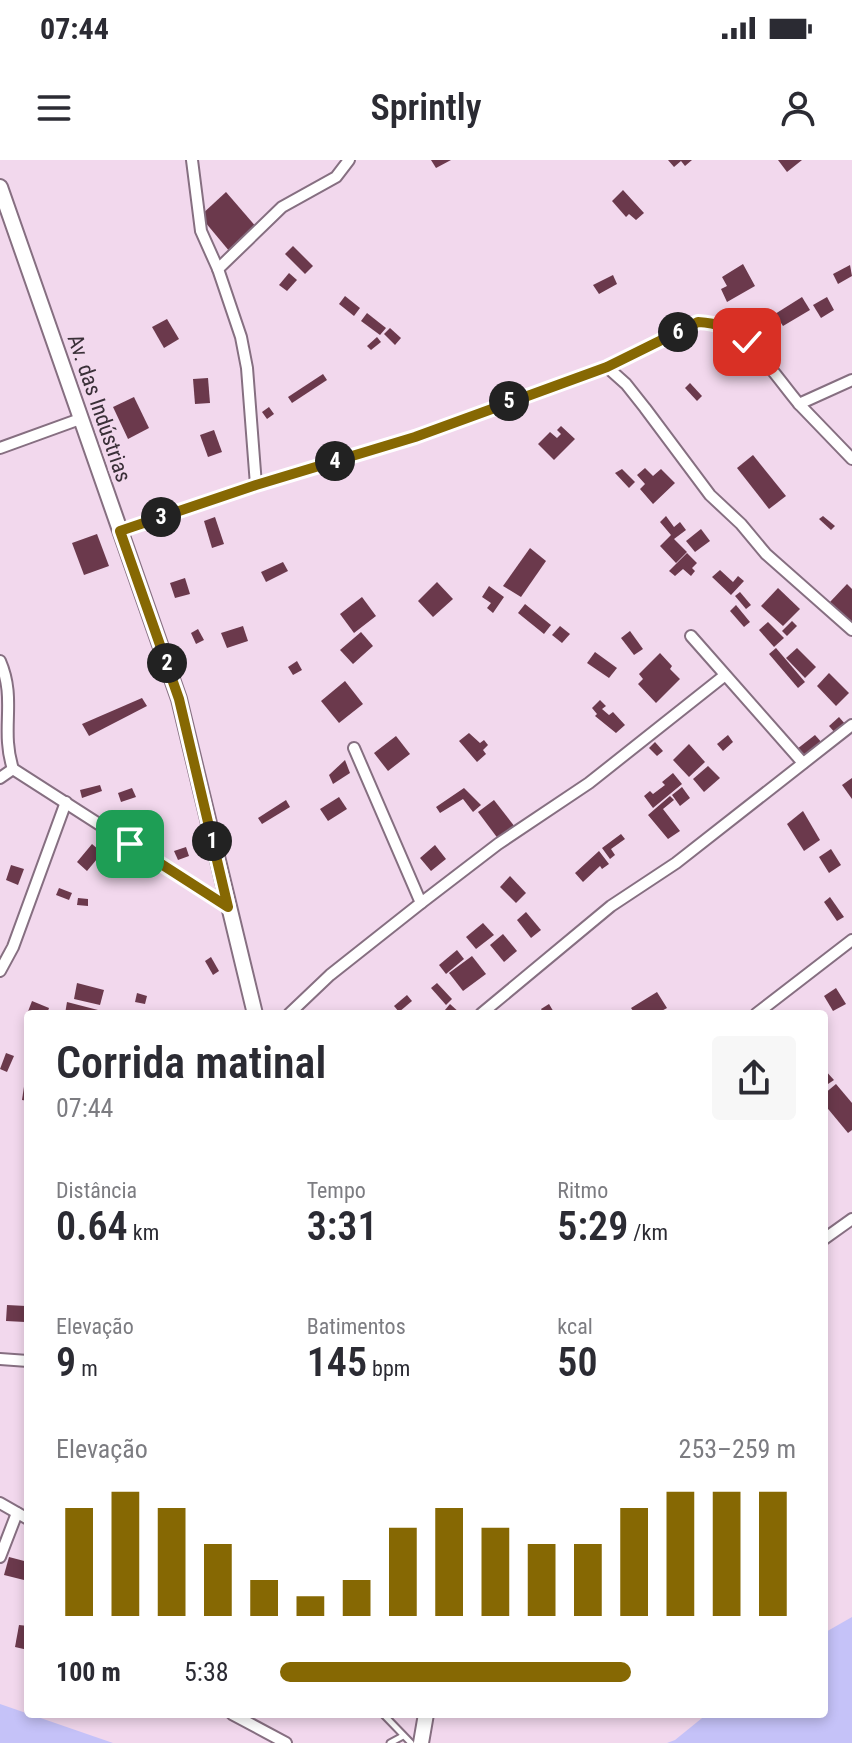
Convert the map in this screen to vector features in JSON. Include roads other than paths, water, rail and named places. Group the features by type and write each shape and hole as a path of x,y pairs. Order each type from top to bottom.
{"street":[{"path":"192,160 198,218 241,337 247,368 256,485"},
{"path":"218,269 282,207 336,177 349,160"},
{"name":"Av. das Indústrias","path":"0,187 179,699 254,1010"},
{"path":"120,531 256,485 379,449 607,367 698,322 728,327 747,342 799,404 852,459"},
{"path":"607,367 636,396 710,495 741,524 766,554 852,630"},
{"path":"799,404 852,380"},
{"path":"0,448 80,419"},
{"path":"691,636 803,763"},
{"path":"0,661 6,684 1,745 13,769 228,907"},
{"path":"293,1010 330,975 421,903 498,844 589,783 724,676"},
{"path":"486,1010 611,906 676,863 852,725"},
{"path":"354,748 421,903"},
{"path":"0,778 13,769"},
{"path":"0,971 13,947 66,802"},
{"path":"761,1010 852,940"},
{"path":"828,1236 852,1219"},
{"path":"0,1359 24,1361"},
{"path":"0,1503 24,1517"},
{"path":"0,1557 17,1513"},
{"path":"249,1718 286,1743"},
{"path":"421,1743 425,1718"}],"lane":[{"path":"387,1718 411,1743"},
{"path":"390,1743 403,1736"}],"water":[{"path":"852,1617 852,1743 667,1743 702,1718 828,1718 828,1631"},
{"path":"0,1704 24,1712 24,1718 41,1718 113,1743 0,1743"}]}
